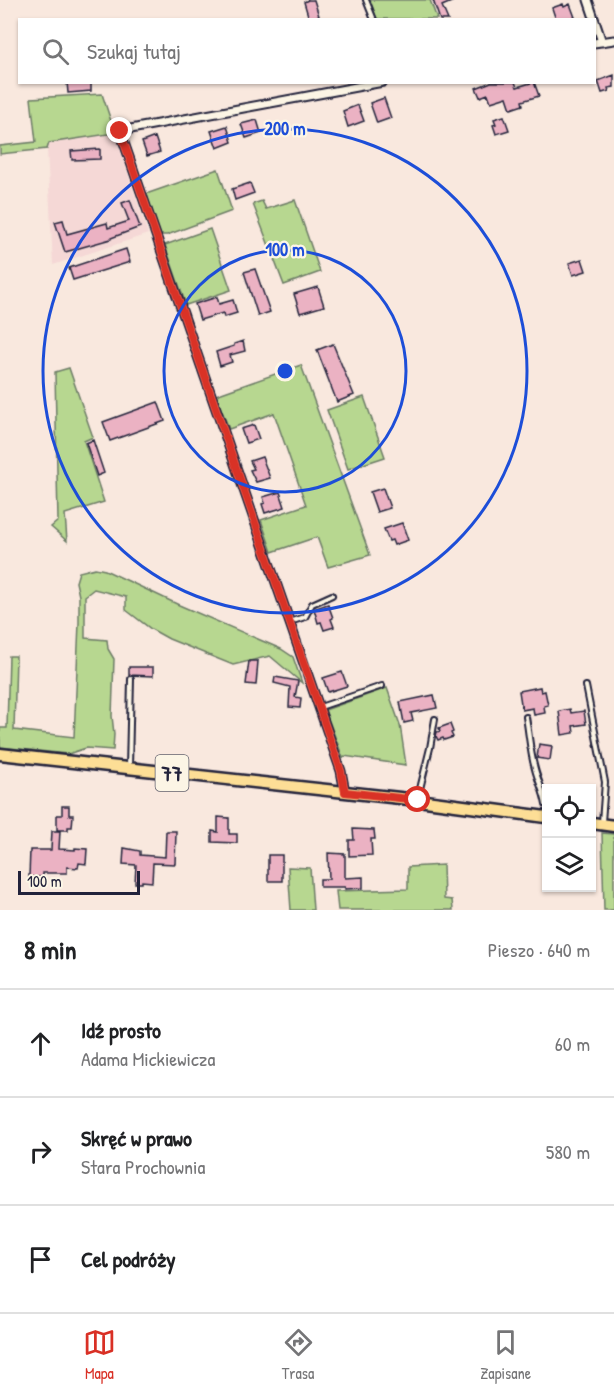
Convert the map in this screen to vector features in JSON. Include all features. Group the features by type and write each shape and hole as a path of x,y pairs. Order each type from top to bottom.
{"main road":[{"name":"77","path":"0,754 418,800 542,816"},
{"path":"597,824 614,826"}],"street":[{"path":"588,0 592,18"},
{"path":"598,42 614,39"},
{"path":"345,792 341,771 120,131 372,84"}],"lane":[{"path":"366,0 373,18"},
{"path":"289,622 306,617 312,604 332,595"},
{"path":"129,769 131,680"},
{"path":"319,708 382,686"},
{"path":"586,686 605,782 597,824"},
{"path":"526,717 534,766 542,791"},
{"path":"418,800 435,719"}],"shaded area":[{"path":"115,133 148,234 53,265 47,149 49,143"}],"green space":[{"path":"370,0 430,0 437,18 377,18"},
{"path":"102,94 115,133 49,143 47,149 0,154 0,146 36,142 31,98"},
{"path":"218,169 232,211 167,235 159,235 146,194"},
{"path":"295,200 320,272 284,285 253,204 262,201 266,209"},
{"path":"210,229 231,290 186,305 165,245"},
{"path":"301,365 370,555 328,567 317,537 272,552 261,520 306,505 274,413 229,429 216,395"},
{"path":"69,368 93,437 84,441 104,502 65,514 67,541 51,527 58,521 55,372"},
{"path":"364,397 385,457 348,469 327,410"},
{"path":"95,568 105,570 281,649 293,657 302,683 270,656 233,665 169,639 126,610 126,597 94,589 85,596 85,638 107,640 108,649 114,659 113,750 86,748 68,754 0,747 0,728 7,728 9,656 16,656 14,730 74,737 79,623 79,596 76,582 79,572"},
{"path":"387,688 400,725 406,765 344,756 343,758 325,710"},
{"path":"602,833 614,834 614,910 604,910"},
{"path":"443,865 444,899 452,900 453,910 338,910 336,891 408,889 408,867"},
{"path":"288,867 310,868 313,910 291,910"}],"building":[{"path":"314,0 319,16 309,18 304,2"},
{"path":"433,0 456,0 442,6 447,18 439,18"},
{"path":"570,4 575,18 555,18 552,8"},
{"path":"614,75 614,87 602,93 598,81"},
{"path":"67,84 91,84 91,91 68,93"},
{"path":"486,84 516,84 517,87 535,84 539,96 522,101 523,105 511,109 507,97 491,102 488,94 480,97 476,88"},
{"path":"384,98 391,118 377,123 370,103"},
{"path":"358,105 364,121 348,127 343,111"},
{"path":"504,116 509,130 496,134 494,119"},
{"path":"257,120 261,133 246,138 241,124"},
{"path":"227,126 232,142 217,148 211,131"},
{"path":"155,137 160,152 147,156 142,142"},
{"path":"100,149 100,159 72,160 71,151"},
{"path":"250,183 254,193 235,200 232,189"},
{"path":"130,200 140,227 111,239 65,252 55,222 63,220 67,234 107,223 108,228 129,221 122,203"},
{"path":"126,249 130,262 73,280 69,268"},
{"path":"582,259 586,271 573,275 569,263"},
{"path":"255,269 270,312 258,316 244,272"},
{"path":"318,287 324,306 300,313 294,294"},
{"path":"217,297 219,304 233,300 237,313 224,317 223,313 200,320 195,304"},
{"path":"243,341 245,351 230,355 232,362 220,366 216,352"},
{"path":"333,344 354,395 337,402 317,350"},
{"path":"158,402 165,421 110,441 103,422"},
{"path":"254,425 259,439 246,443 241,429"},
{"path":"93,440 104,473 97,476 86,443"},
{"path":"262,457 270,478 256,482 250,470 254,469 250,461"},
{"path":"383,488 390,508 377,512 370,492"},
{"path":"280,492 285,507 265,513 262,504 265,503 263,497"},
{"path":"402,523 408,540 394,545 392,540 389,541 384,529"},
{"path":"328,604 334,627 324,630 321,622 318,623 314,609"},
{"path":"249,661 258,661 256,685 246,684"},
{"path":"129,667 153,667 153,676 129,675"},
{"path":"342,672 347,686 328,692 323,678"},
{"path":"275,677 298,681 295,697 301,698 300,708 289,707 290,687 274,683"},
{"path":"540,687 541,692 545,691 548,705 544,706 545,713 534,715 533,708 522,710 519,691"},
{"path":"434,695 437,708 411,713 413,721 404,723 400,702"},
{"path":"570,709 571,713 584,711 586,724 573,726 574,733 562,735 559,711"},
{"path":"450,724 453,737 438,740 436,736 440,731 439,728"},
{"path":"539,744 552,746 550,760 537,758"},
{"path":"62,806 69,806 69,815 73,815 72,827 68,827 68,830 57,830 57,815 62,815"},
{"path":"218,817 229,818 229,834 237,834 237,843 212,842 212,831 218,832"},
{"path":"353,829 374,830 375,839 371,839 372,855 349,856 349,840 354,840"},
{"path":"52,831 60,831 59,849 87,849 86,864 79,863 78,868 67,867 67,873 43,873 43,877 29,877 30,850 51,850"},
{"path":"166,831 176,831 175,864 153,863 152,882 135,883 136,865 123,864 124,848 140,851 140,855 165,857"},
{"path":"328,853 345,854 345,878 363,877 363,888 320,887 320,879 329,879"},
{"path":"268,855 282,855 282,881 268,881"}],"route":[{"path":"120,131 341,771 345,792 418,800"}]}
